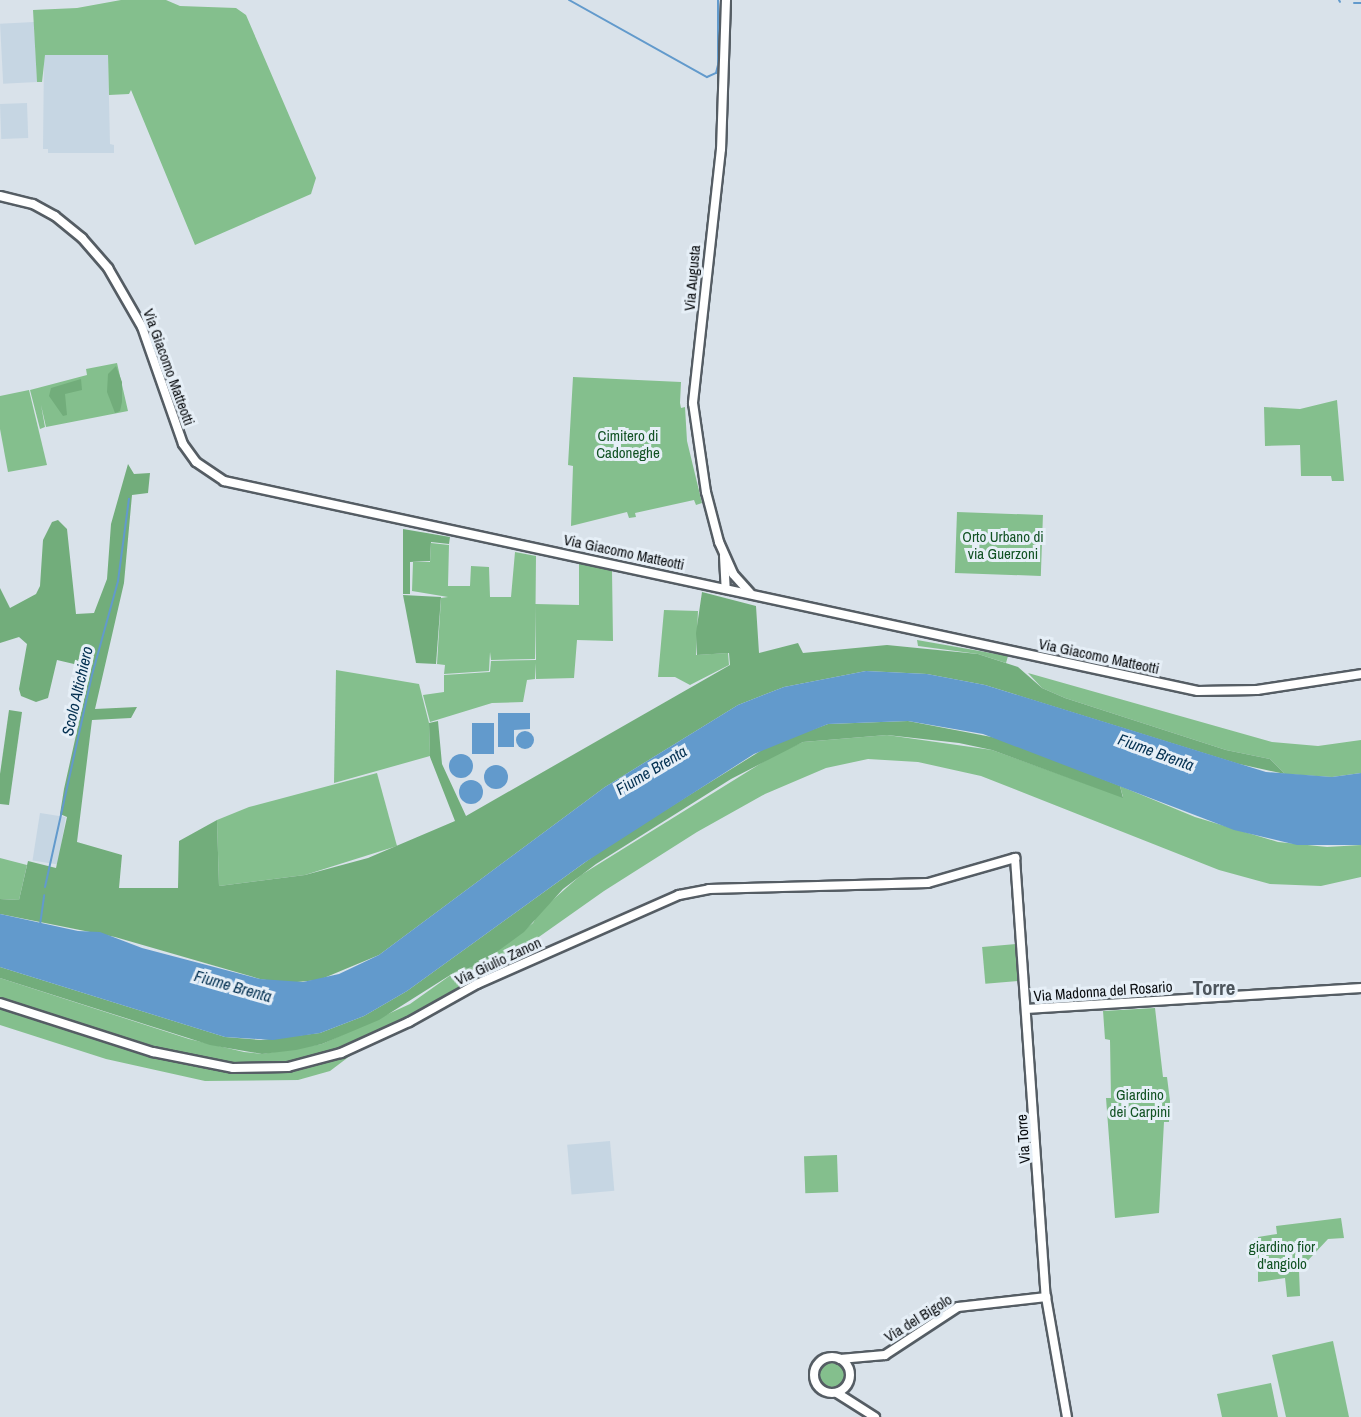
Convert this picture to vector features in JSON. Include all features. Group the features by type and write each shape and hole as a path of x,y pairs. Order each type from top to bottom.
{"street":[{"name":"Via Augusta","path":"726,0 721,148 693,388 706,492 724,556 733,574 753,595"},
{"name":"Via Giacomo Matteotti","path":"0,195 33,204 82,238 117,280 142,327 179,436 196,462 215,477 258,491 1207,692 1257,690 1361,674"},
{"name":"Via Augusta","path":"724,556 722,574 726,589"},
{"path":"710,585 722,574"},
{"path":"726,589 733,574"},
{"name":"Via Giulio Zanon","path":"0,1003 163,1054 233,1068 288,1067 351,1048 477,984 680,895 709,889 928,883 1015,858"},
{"name":"Via Torre","path":"1015,858 1046,1297 1067,1417"},
{"name":"Via Madonna del Rosario","path":"1026,1009 1361,988"},
{"name":"Via del Bigolo","path":"837,1393 819,1388 813,1374 820,1360 885,1355 958,1306 1046,1297"},
{"path":"840,1359 848,1366 850,1377 846,1387 837,1393 875,1417"}],"shaded area":[{"path":"34,22 37,82 3,84 0,24"},
{"path":"44,55 108,55 110,144 114,145 114,153 48,153 48,149 43,149"},
{"path":"27,103 28,138 1,139 0,104"},
{"path":"40,813 66,817 58,864 32,860"},
{"path":"610,1141 614,1191 572,1195 567,1145"}],"green space":[{"path":"121,0 166,0 180,6 236,8 246,15 316,178 311,194 195,245 131,90 129,94 109,95 108,55 45,55 42,82 37,82 33,10 77,8"},
{"path":"117,363 128,411 46,427 41,405 45,427 40,429 30,390 87,375 86,369"},
{"path":"116,366 122,382 122,402 120,411 115,413 107,392 108,374"},
{"name":"Cimitero di Cadoneghe","path":"573,377 681,382 680,403 681,408 685,407 687,441 702,503 696,505 694,500 635,513 636,517 629,518 627,512 571,526 573,466 568,465"},
{"path":"81,379 82,390 65,394 67,415 63,416 49,396 51,388"},
{"path":"29,390 47,465 8,472 0,429 0,396"},
{"path":"1337,400 1344,481 1332,481 1331,476 1301,476 1300,445 1265,446 1264,407 1300,409"},
{"path":"128,464 134,474 150,473 148,493 132,495 124,583 95,709 137,707 131,718 92,720 77,842 122,855 119,888 178,888 179,841 217,820 219,886 305,875 368,858 455,821 430,757 429,723 438,721 442,764 466,816 730,665 729,653 697,655 696,633 702,592 756,606 759,653 798,643 803,653 887,645 978,654 1018,667 1042,688 1065,698 1226,750 1270,759 1285,774 1239,764 985,685 927,674 866,671 784,687 738,705 605,787 379,955 319,980 286,983 260,979 115,937 0,914 0,899 19,900 28,861 56,868 67,817 60,814 64,789 91,668 57,660 48,698 36,702 21,696 19,689 27,644 19,637 0,643 0,588 10,608 36,594 40,586 43,540 52,522 58,520 67,529 76,614 94,613 107,579 111,524"},
{"name":"Orto Urbano di via Guerzoni","path":"957,512 1043,515 1041,576 955,573"},
{"path":"403,529 450,537 449,544 431,542 430,561 410,562 410,594 403,594"},
{"path":"431,543 449,545 448,586 470,586 471,566 489,567 490,597 511,597 515,552 536,556 535,659 491,660 490,652 489,671 444,674 445,665 437,664 441,598 448,597 412,591 413,562 430,562"},
{"path":"579,563 612,570 613,641 577,640 574,678 536,679 535,663 535,679 527,680 523,702 492,703 430,722 423,695 444,692 444,675 490,672 491,661 536,660 535,604 579,605"},
{"path":"403,595 441,597 436,664 416,663"},
{"path":"664,610 698,611 696,655 728,653 729,665 690,685 675,677 658,677"},
{"path":"917,640 1008,656 1006,663 978,654 918,646"},
{"path":"336,670 419,684 429,723 430,756 334,783"},
{"path":"1028,673 1272,742 1318,746 1361,740 1361,773 1332,777 1285,774 1270,759 1226,750 1065,698 1042,688"},
{"path":"9,710 22,712 9,805 0,804 0,774"},
{"path":"908,721 1002,739 1120,786 1123,798 992,750 959,743 887,735 803,742 731,779 596,864 563,889 524,932 479,965 455,972 379,1020 322,1044 296,1050 262,1054 210,1045 0,978 0,967 225,1037 261,1040 320,1033 364,1016 407,991 609,845 770,745 828,724"},
{"path":"887,735 992,750 1123,797 1120,786 1195,817 1278,842 1327,847 1361,845 1361,877 1321,886 1270,884 1219,870 981,776 918,762 868,759 826,768 765,794 697,832 604,891 472,984 379,1034 330,1071 298,1080 205,1081 106,1059 0,1025 0,978 189,1039 244,1052 262,1054 322,1044 410,1004 455,972 479,965 533,923 539,912 581,875 776,754 803,742"},
{"path":"377,773 397,846 305,875 219,886 217,820 249,807"},
{"path":"0,858 27,865 19,900 0,899"},
{"path":"1016,944 1019,981 985,984 982,947"},
{"name":"Giardino dei Carpini","path":"1155,1008 1163,1077 1167,1077 1170,1101 1169,1122 1164,1122 1159,1213 1115,1218 1106,1098 1111,1098 1110,1040 1105,1039 1103,1011"},
{"path":"837,1155 838,1192 805,1193 804,1156"},
{"name":"giardino fior d'angiolo","path":"1341,1218 1344,1238 1328,1239 1299,1270 1300,1296 1287,1297 1285,1278 1258,1282 1258,1237 1277,1234 1276,1226"},
{"path":"1333,1341 1349,1417 1286,1417 1272,1355"},
{"path":"832,1363 841,1367 845,1376 841,1385 832,1389 823,1385 819,1376 823,1367"},
{"path":"1271,1383 1278,1417 1222,1417 1217,1394"}],"water":[{"name":"Fiume Brenta","path":"866,671 927,674 985,685 1266,772 1332,777 1361,773 1361,845 1297,845 1234,830 983,734 908,721 828,724 754,754 584,863 407,991 364,1016 320,1033 273,1040 225,1037 0,967 0,914 78,931 100,932 142,948 260,979 303,982 339,974 379,955 605,787 738,705 784,687"},
{"path":"498,713 530,713 530,729 514,730 514,747 498,747"},
{"path":"472,723 494,723 494,754 472,754"},
{"path":"525,731 531,734 534,740 531,746 525,749 519,746 516,740 519,734"},
{"path":"461,754 466,755 472,761 472,771 466,777 461,778 456,777 450,771 449,766 450,761 456,755"},
{"path":"496,765 501,766 507,772 507,782 501,788 496,789 491,788 485,782 484,777 485,772 491,766"},
{"path":"471,780 476,781 482,787 482,797 476,803 471,804 466,803 460,797 459,792 460,787 466,781"}],"waterway":[{"path":"569,0 707,77 716,73 718,65 718,0"},
{"path":"1354,3 1361,3"},
{"name":"Scolo Altichiero","path":"45,887 92,675 118,581 129,499"},
{"name":"Scolo Altichiero","path":"40,925 44,895"}],"district":[{"name":"Torre","path":"1214,988"}]}
